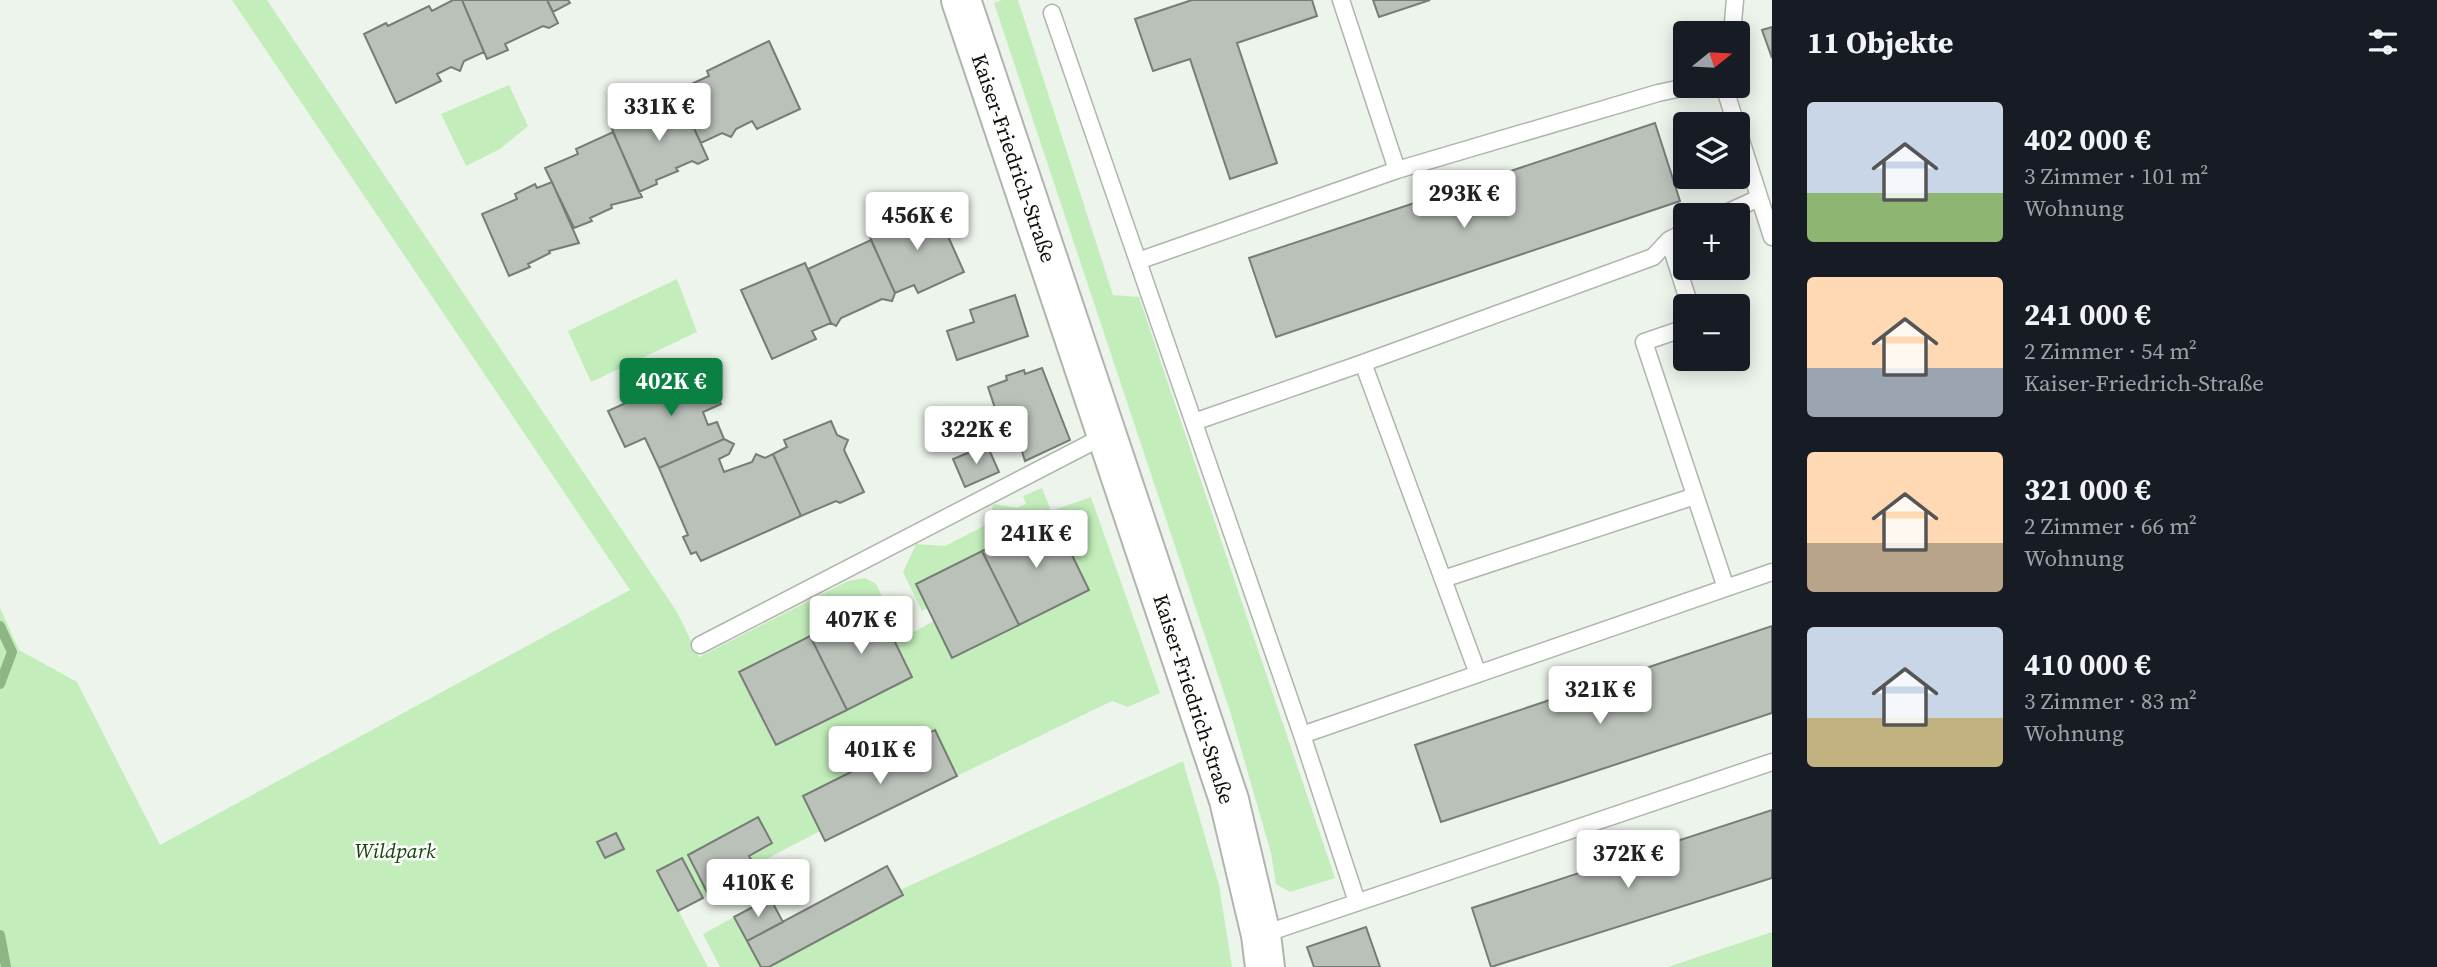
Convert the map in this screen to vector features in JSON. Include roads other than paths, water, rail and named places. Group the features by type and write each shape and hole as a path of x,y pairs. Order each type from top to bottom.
{"street":[{"name":"Kaiser-Friedrich-Straße","path":"961,0 1229,800 1263,951"}],"lane":[{"path":"1341,0 1397,170"},
{"path":"1733,21 1735,0"},
{"path":"1052,13 1357,902"},
{"path":"1138,261 1397,170 1673,90"},
{"path":"1750,169 1772,237"},
{"path":"1748,203 1759,198"},
{"path":"1194,422 1653,257 1673,238"},
{"path":"1669,240 1686,294"},
{"path":"1673,332 1644,342 1726,588"},
{"path":"1363,363 1478,674"},
{"path":"701,645 1107,435"},
{"path":"1443,579 1695,496"},
{"path":"1302,736 1772,572"},
{"path":"1263,951 1357,902 1772,762"}],"waterway":[{"path":"0,626 12,652 0,684"},
{"path":"0,935 6,967"}],"park label":[{"name":"Wildpark","path":"395,850"}]}
